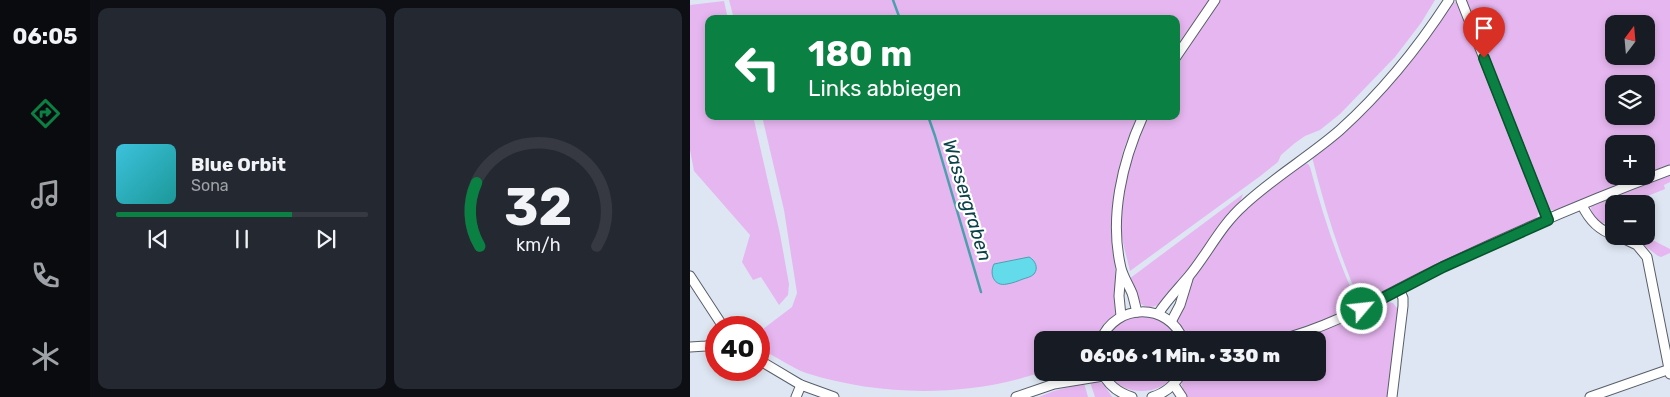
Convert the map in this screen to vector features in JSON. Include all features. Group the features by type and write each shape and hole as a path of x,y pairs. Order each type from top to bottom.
{"street":[{"path":"1180,51 1215,0"},
{"path":"1158,314 1167,300 1189,276 1226,224 1243,206 1340,129 1382,89 1422,40 1448,0"},
{"path":"1461,0 1548,220"},
{"path":"1121,316 1119,296 1121,268 1118,238 1120,192 1134,135 1141,120"},
{"path":"1310,331 1335,322 1443,267 1548,220 1670,170"},
{"path":"1582,205 1595,225 1605,231"},
{"path":"1590,397 1670,371 1647,257 1637,245"},
{"path":"1121,268 1132,293 1137,312"},
{"path":"690,276 716,316"},
{"path":"1171,322 1180,305 1189,276"},
{"path":"1392,397 1403,306 1403,298 1399,289"},
{"path":"1106,331 1121,316 1137,312 1158,314 1171,322 1178,331"},
{"path":"690,346 705,346"},
{"path":"770,367 801,385 834,397"},
{"path":"1054,384 1058,381"},
{"path":"1017,397 1054,384 1076,381"},
{"path":"1108,381 1121,395 1132,397"},
{"path":"1159,396 1176,381"},
{"path":"796,397 801,385"},
{"path":"1174,385 1182,397"}],"shaded area":[{"path":"729,0 1209,0 1180,43 1180,15 733,15"},
{"path":"1220,0 1435,0 1421,23 1395,57 1340,114 1320,130 1305,136 1295,143 1281,155 1278,162 1259,177 1130,271 1121,229 1124,186 1132,156 1146,120 1180,120 1180,57"},
{"path":"1465,0 1670,0 1670,166 1655,172 1655,135 1605,135 1605,185 1622,185 1560,210 1550,210"},
{"path":"724,1 727,15 705,15 705,120 754,120 780,234 789,284 788,295 779,305 761,277 753,280 742,262 750,235 694,171 690,150 690,5"},
{"path":"1455,2 1458,3 1540,210 1535,221 1362,306 1334,233 1312,157 1409,63 1426,42 1448,8"},
{"path":"763,120 1135,120 1123,151 1116,184 1112,222 1116,313 1104,324 1100,331 1034,331 1034,374 985,386 925,391 865,386 835,381 806,373 770,354 770,324 792,307 797,293 784,210"},
{"path":"1304,163 1308,164 1331,238 1359,307 1317,325 1296,331 1183,331 1178,322 1178,316 1199,266 1227,227 1261,194"},
{"path":"1670,175 1670,182 1664,185 1665,189 1650,195 1617,195 1644,185 1655,185 1655,181"},
{"path":"1243,194 1233,214 1164,300 1152,307 1141,304 1129,279"},
{"path":"1605,200 1605,223 1597,221 1591,210 1591,205"},
{"path":"1655,241 1670,249 1670,253 1661,257 1644,245 1655,245"},
{"path":"1387,302 1393,303 1397,308 1398,314 1388,397 1185,397 1182,381 1326,381 1326,331 1305,331"},
{"path":"1148,315 1166,324 1173,331 1110,331 1125,318"},
{"path":"1092,381 1103,383 1112,397 1095,397 1091,385"},
{"path":"1113,381 1170,381 1161,387 1142,391 1122,386"},
{"path":"1084,383 1088,397 1039,397 1054,391"}],"water":[{"path":"1029,257 1035,262 1036,267 1034,274 1031,276 1013,283 999,284 992,276 994,264"}],"waterway":[{"name":"Wassergraben","path":"893,0 899,15"},
{"name":"Wassergraben","path":"929,120 981,292"}],"route":[{"path":"1362,309 1443,267 1548,220 1484,58"}]}
